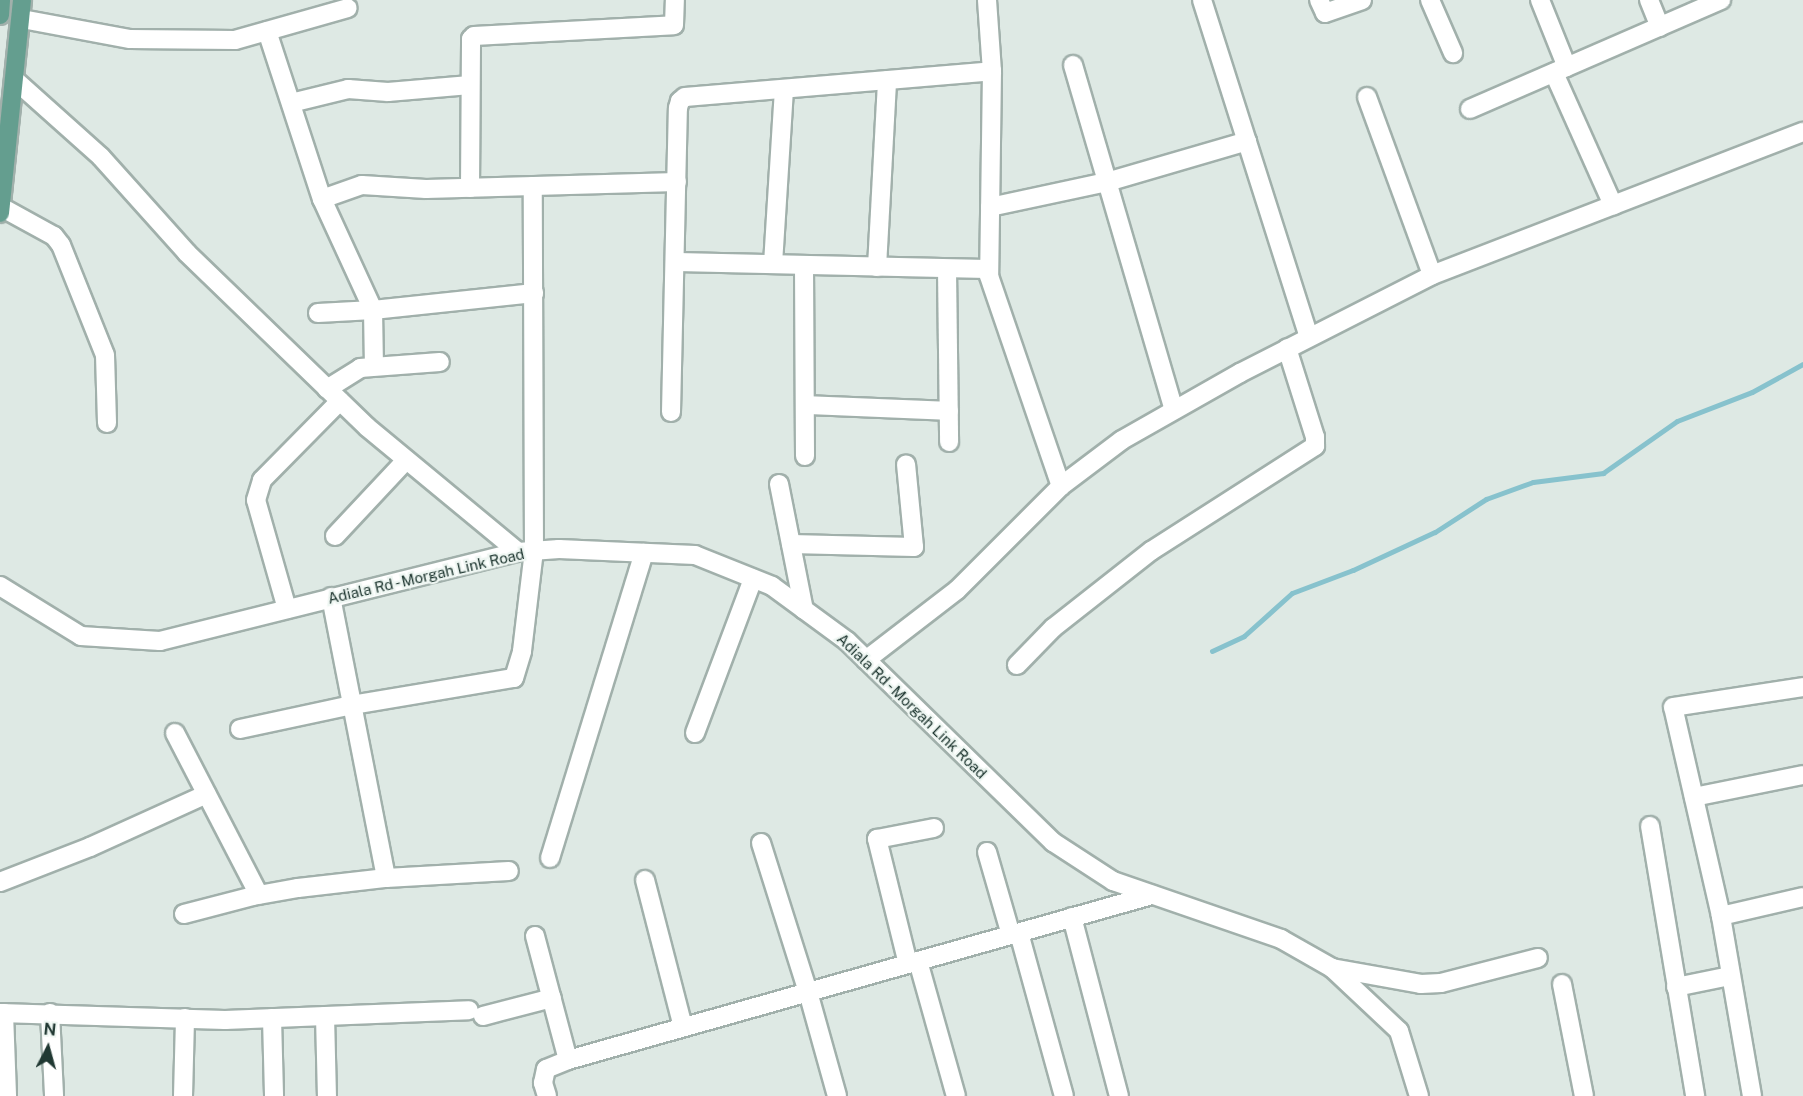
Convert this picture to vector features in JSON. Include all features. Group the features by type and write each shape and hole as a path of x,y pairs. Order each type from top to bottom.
{"main road":[{"path":"0,15 1,0"},
{"path":"0,213 22,19 22,0"}],"street":[{"path":"470,188 471,39 474,36 674,25 675,0"},
{"path":"987,0 992,71 990,276 1061,486"},
{"path":"1202,0 1309,337"},
{"path":"1319,0 1325,13 1362,0"},
{"path":"1430,0 1453,53"},
{"path":"1540,0 1561,70 1614,205"},
{"path":"1649,0 1660,27"},
{"path":"1470,109 1721,0"},
{"path":"22,19 130,39 235,40 348,8"},
{"path":"267,31 322,199 373,310 375,365"},
{"path":"1073,65 1174,410"},
{"path":"671,412 680,101 685,97 992,71"},
{"path":"15,80 101,157 187,253 334,395 406,460 526,552"},
{"path":"877,267 887,80"},
{"path":"291,103 348,88 388,92 470,85"},
{"path":"773,264 784,89"},
{"path":"1366,97 1432,275"},
{"path":"866,660 957,590 1061,486 1122,440 1174,410 1287,348 1432,275 1803,132"},
{"path":"990,207 1107,182 1246,141"},
{"path":"322,199 362,184 426,189 677,182"},
{"path":"240,729 352,705 514,678 522,651 526,552 534,293 533,186"},
{"path":"1,207 54,236 62,245 105,355 107,423"},
{"path":"675,262 989,269"},
{"path":"804,265 805,456"},
{"path":"947,269 949,442"},
{"path":"318,313 373,310 534,293"},
{"path":"1017,665 1053,628 1151,551 1315,446 1315,437 1287,348"},
{"path":"287,609 256,500 262,480 360,368 375,365 440,362"},
{"path":"806,405 949,411"},
{"path":"335,536 406,460"},
{"path":"791,544 914,547 906,464"},
{"path":"779,484 804,610"},
{"name":"Adiala Rd - Morgah Link Road","path":"0,586 81,636 159,641 331,597 526,552 559,549 695,555 772,586 847,641 1053,842 1113,881 1281,939 1332,968 1399,1031 1419,1096"},
{"path":"550,858 644,553"},
{"path":"695,733 753,579"},
{"path":"331,597 386,879"},
{"path":"1752,1096 1721,916 1673,707 1803,687"},
{"path":"175,733 259,895"},
{"path":"1694,797 1803,775"},
{"path":"0,882 90,847 207,794"},
{"path":"1650,826 1695,1096"},
{"path":"934,828 877,839 956,1096"},
{"path":"761,843 808,992 837,1096"},
{"path":"987,852 1015,934 1064,1096"},
{"path":"184,914 259,895 386,879 509,871"},
{"path":"645,880 682,1027"},
{"path":"547,1096 543,1083 546,1069 568,1060 1152,895"},
{"path":"1721,916 1803,897"},
{"path":"1072,917 1119,1096"},
{"path":"535,936 568,1060"},
{"path":"1332,968 1421,984 1442,984 1538,958"},
{"path":"1676,987 1730,976"},
{"path":"1562,984 1584,1096"},
{"path":"7,1096 2,1013 272,1018 476,1013 552,998"},
{"path":"50,1013 54,1096"},
{"path":"325,1016 327,1096"},
{"path":"183,1096 185,1018"},
{"path":"272,1018 274,1096"}],"waterway":[{"path":"1212,651 1244,636 1292,593 1353,570 1435,532 1486,499 1533,482 1603,473 1677,421 1752,392 1803,364"}]}
